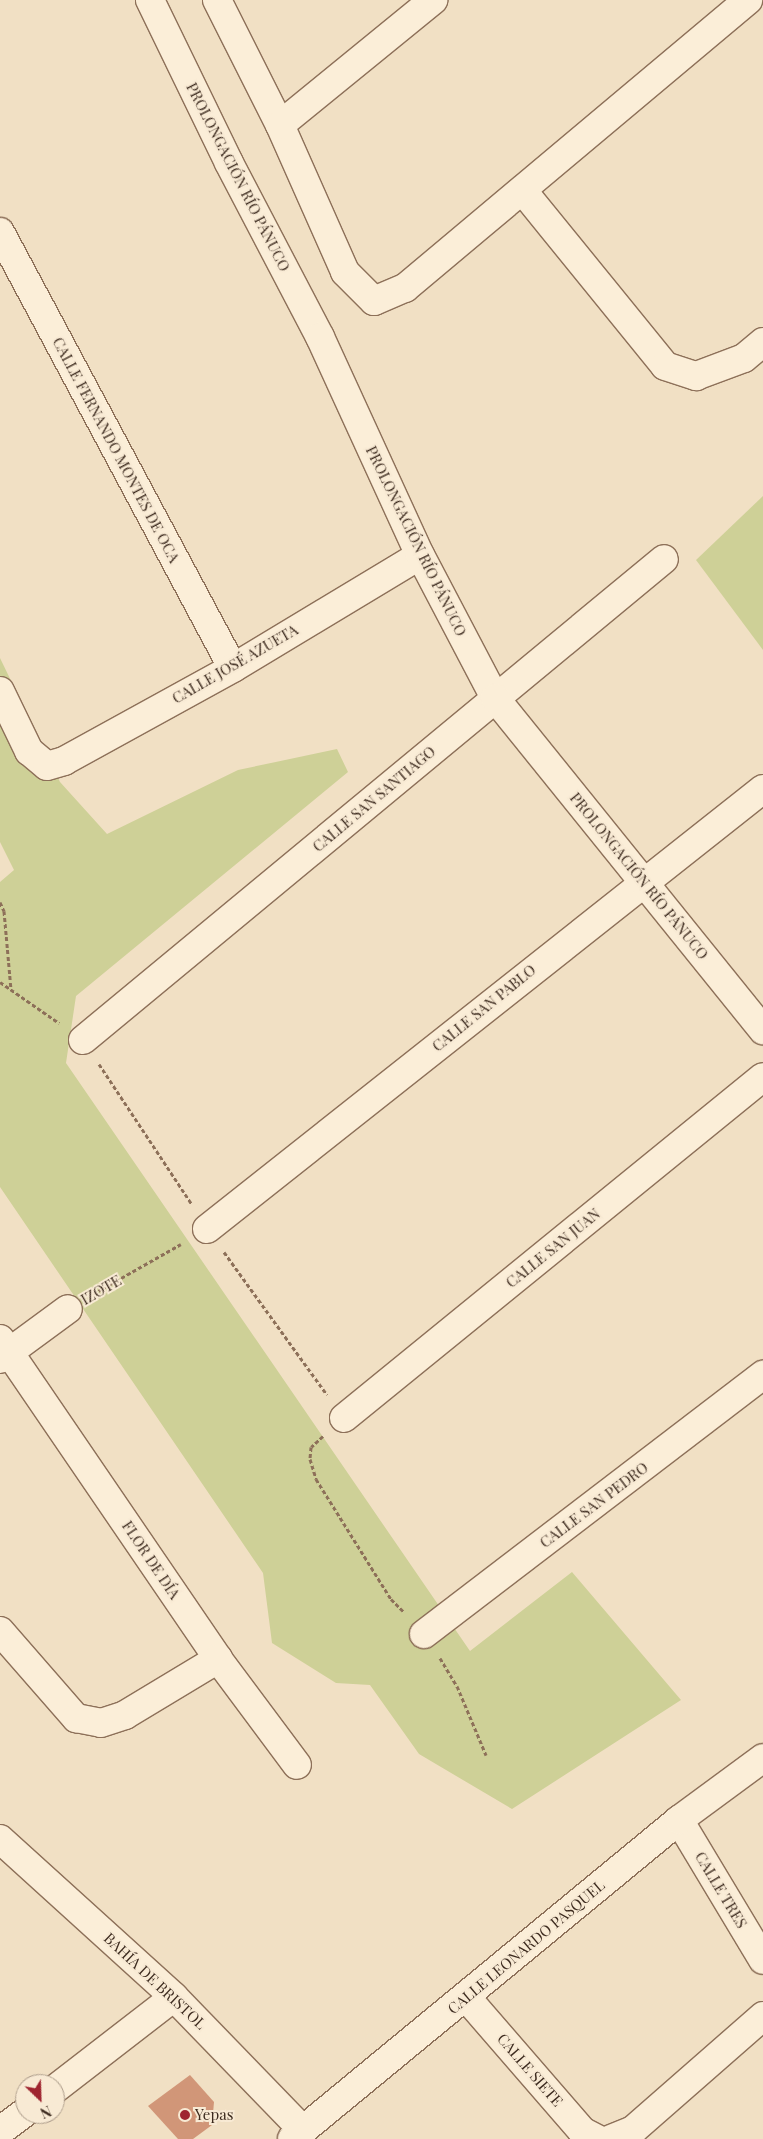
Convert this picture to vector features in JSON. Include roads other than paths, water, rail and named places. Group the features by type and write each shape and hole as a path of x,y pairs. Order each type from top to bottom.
{"street":[{"name":"PROLONGACIÓN RÍO PÁNUCO","path":"150,0 229,163 320,338 420,555 495,698 763,1030"},
{"path":"217,0 280,125 346,272 374,300 405,288 523,191 748,0"},
{"path":"280,125 432,0"},
{"path":"523,191 665,366 696,376 744,358 763,342"},
{"name":"CALLE FERNANDO MONTES DE OCA","path":"0,232 233,668"},
{"name":"CALLE JOSÉ AZUETA","path":"0,691 29,751 47,766 64,761 233,668 420,555"},
{"name":"CALLE SAN SANTIAGO","path":"83,1040 664,559"},
{"name":"CALLE SAN PABLO","path":"207,1229 643,881 763,789"},
{"name":"CALLE SAN JUAN","path":"344,1418 763,1077"},
{"name":"IZOTE","path":"3,1350 68,1309"},
{"name":"FLOR DE DÍA","path":"3,1350 218,1659 297,1765"},
{"name":"CALLE SAN PEDRO","path":"424,1634 763,1375"},
{"path":"0,1631 76,1718 101,1723 124,1715 218,1659"},
{"name":"CALLE LEONARDO PASQUEL","path":"302,2136 680,1820 763,1758"},
{"name":"CALLE TRES","path":"680,1820 763,1960"},
{"name":"BAHÍA DE BRISTOL","path":"0,1838 174,1997 302,2136"},
{"path":"65,2081 174,1997"},
{"name":"CALLE SIETE","path":"466,1997 582,2131 597,2139"},
{"path":"611,2139 633,2130 763,2016"},
{"path":"0,2131 15,2120"}],"place":[{"name":"Yepas","path":"185,2115"}]}
